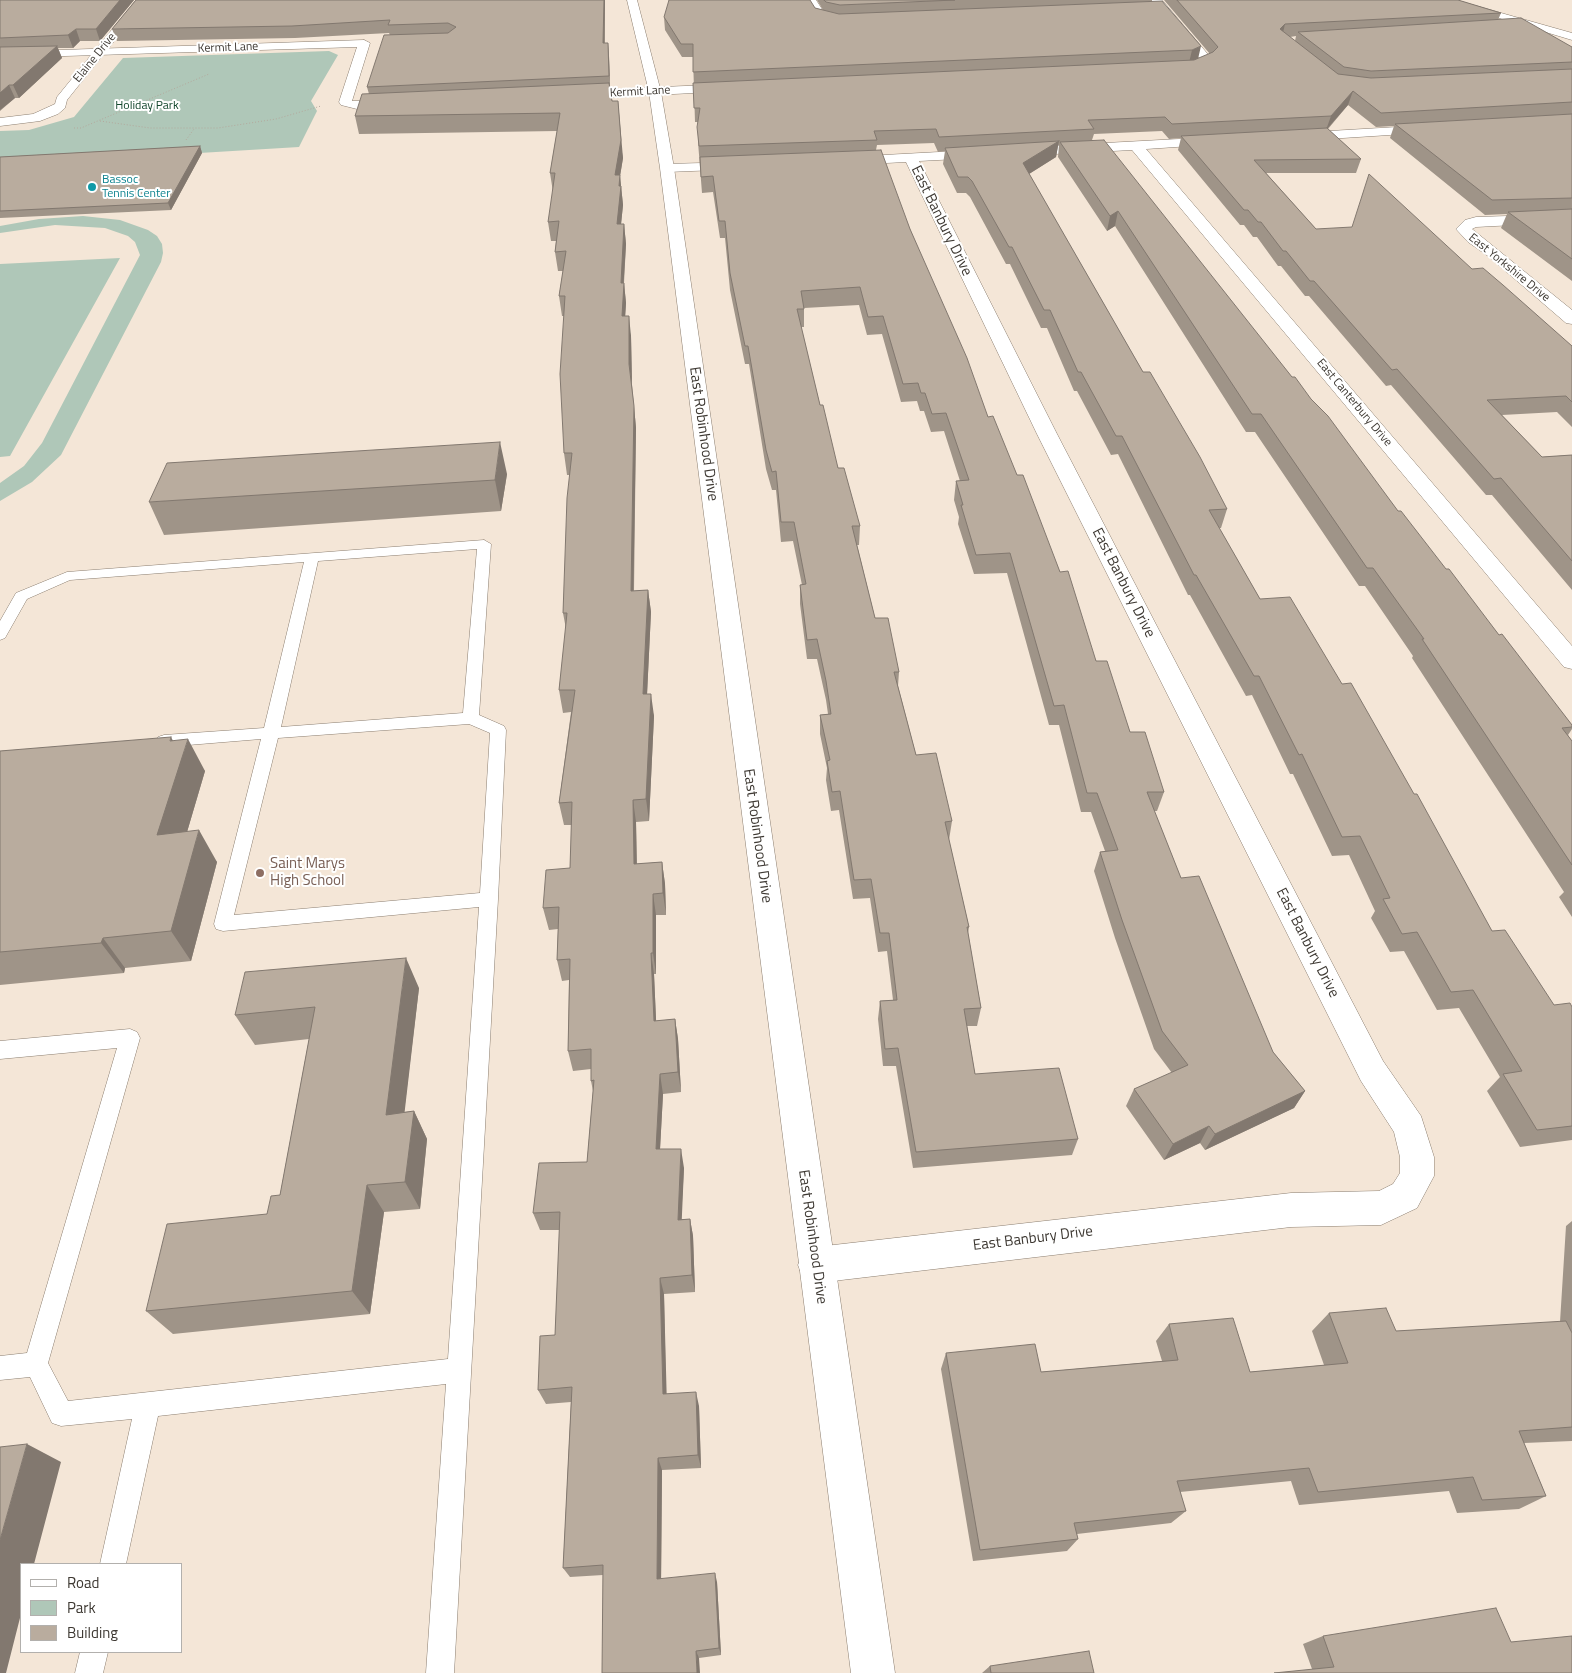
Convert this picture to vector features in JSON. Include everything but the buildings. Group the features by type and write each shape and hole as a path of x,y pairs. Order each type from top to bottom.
{"street":[{"name":"Elaine Drive","path":"41,116 61,105 61,100 142,0"},
{"name":"East Robinhood Drive","path":"632,0 655,92 667,168 873,1673"},
{"path":"811,0 820,18 831,22 859,21"},
{"path":"1444,0 1572,37"},
{"path":"1157,6 1207,60 1202,65 1191,68 1168,68"},
{"name":"Kermit Lane","path":"0,55 369,43 345,102"},
{"name":"Kermit Lane","path":"558,96 743,87"},
{"path":"345,102 361,106 409,103"},
{"path":"0,122 41,116"},
{"path":"1281,137 1446,129"},
{"path":"833,162 1232,140"},
{"name":"East Canterbury Drive","path":"1135,145 1572,661"},
{"name":"East Banbury Drive","path":"816,1264 1292,1210 1381,1208 1405,1196 1417,1176 1417,1157 1409,1127 1372,1071 1047,434 911,159"},
{"path":"667,168 746,165"},
{"name":"East Yorkshire Drive","path":"1572,218 1476,222 1470,223 1464,229 1472,239 1494,254 1572,319"}],"lane":[{"path":"1507,28 1534,27"},
{"path":"0,635 21,596 67,576 484,544 471,718"},
{"path":"312,557 271,733 223,924 489,899"},
{"path":"145,743 471,718 498,730 440,1673"},
{"path":"0,1050 130,1038 36,1364 61,1414 458,1370"},
{"path":"0,1368 36,1364"},
{"path":"113,1563 148,1404"},
{"path":"89,1673 94,1653"}],"path":[{"path":"41,116 45,128 81,128 212,73 204,71"},
{"path":"100,120 150,128 194,129 248,124 345,102"},
{"path":"186,140 194,129"}],"green space":[{"name":"Holiday Park","path":"329,51 338,55 311,101 317,111 299,147 0,165 0,131 29,130 74,117 123,58"},
{"path":"83,216 120,220 148,230 157,236 162,244 161,262 61,455 32,482 0,501 0,483 24,466 42,443 140,255 135,242 128,236 105,228 55,225 0,233 0,226 39,219"},
{"path":"120,258 10,456 0,457 0,264"}],"place":[{"name":"Bassoc Tennis Center","path":"92,187"},
{"name":"Saint Marys High School","path":"260,873"}]}
